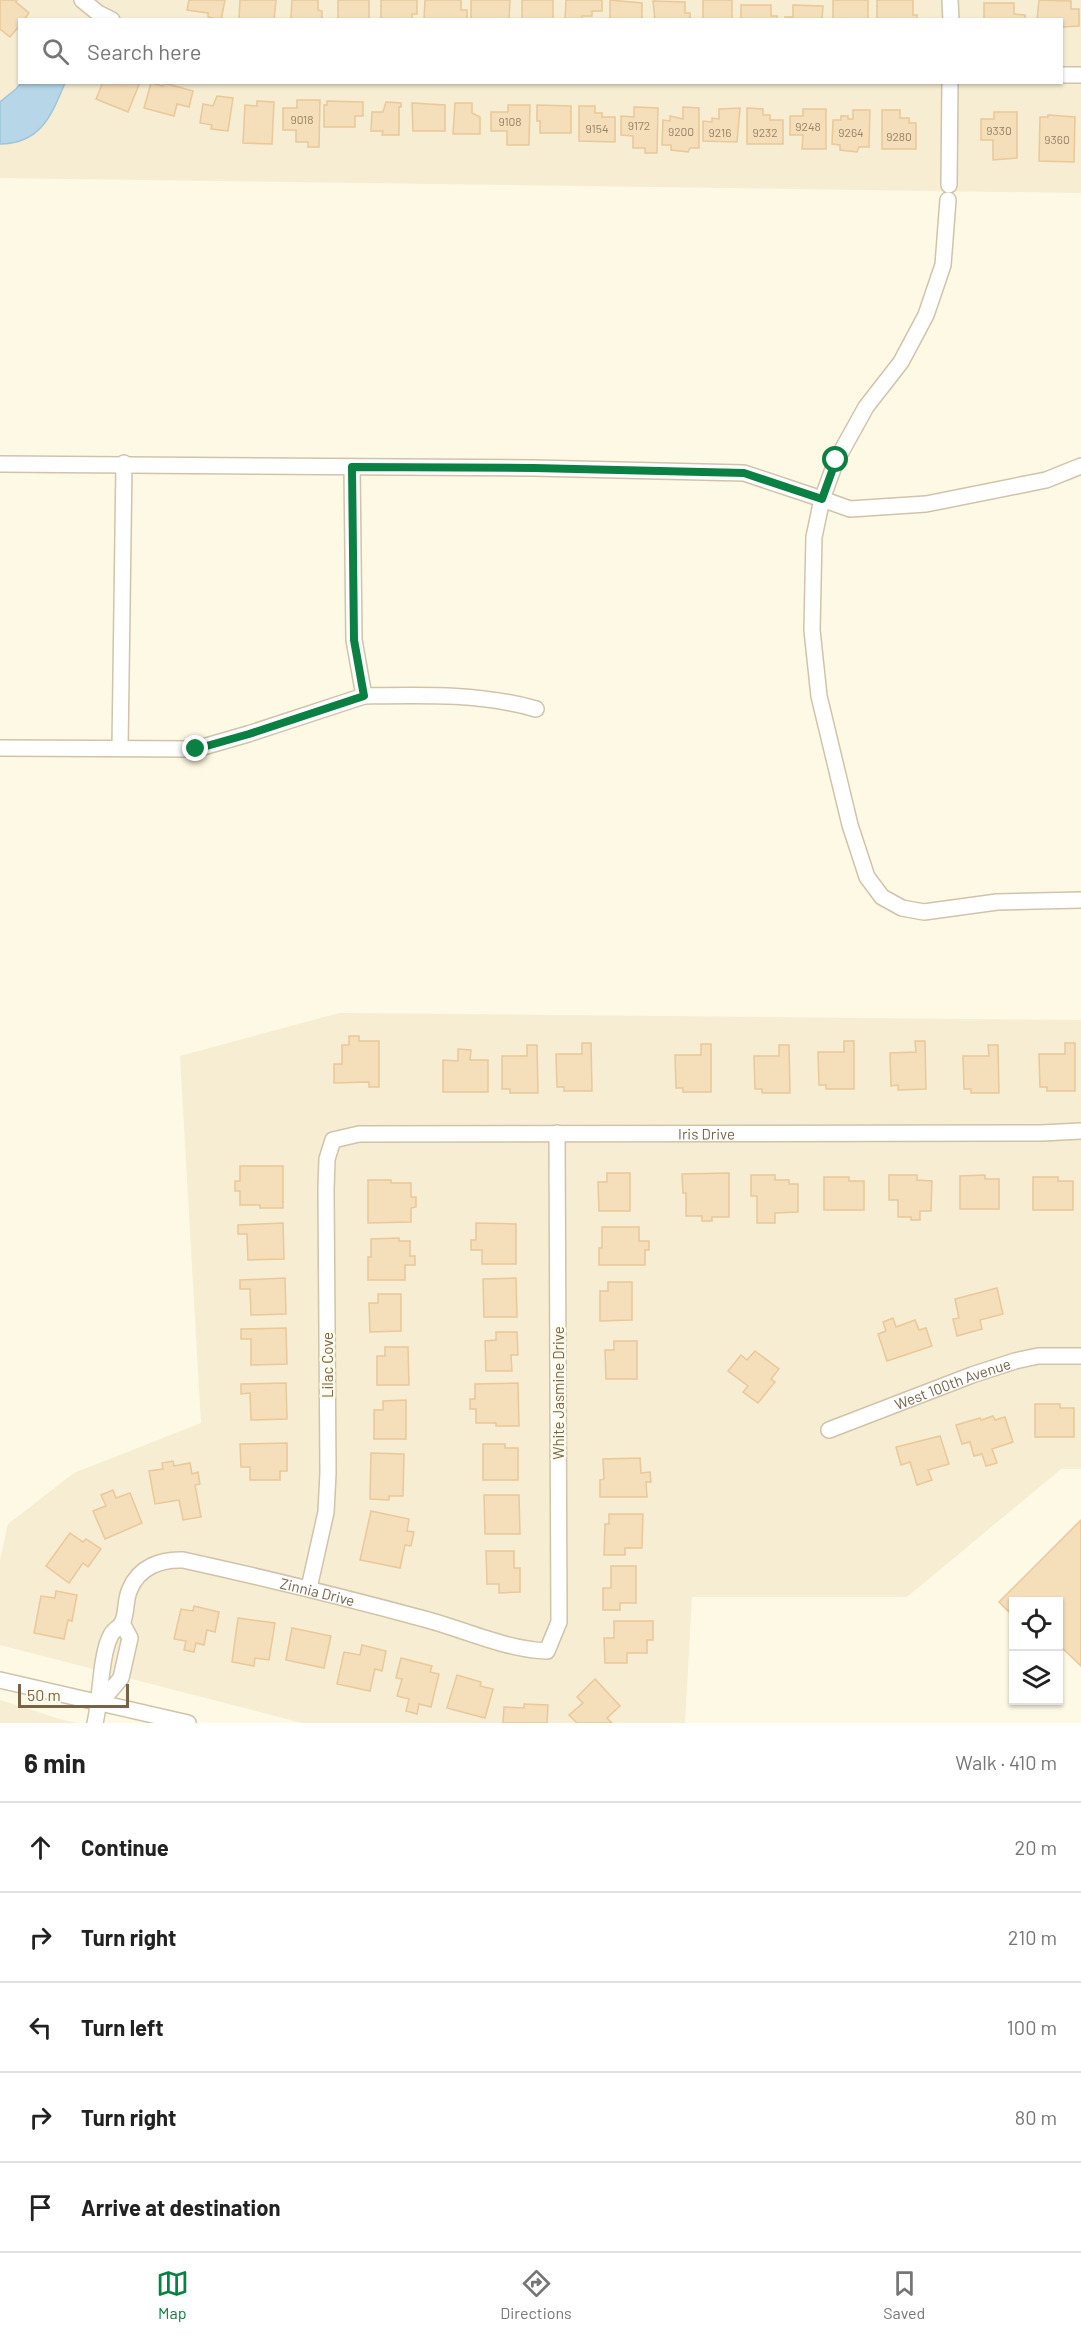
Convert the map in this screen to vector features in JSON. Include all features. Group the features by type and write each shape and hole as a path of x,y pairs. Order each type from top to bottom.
{"street":[{"path":"82,0 108,18"},
{"path":"950,0 951,18"},
{"path":"1063,75 1081,75"},
{"path":"950,84 948,193 943,265 926,315 901,362 866,407 836,460 822,499 814,537 812,630 818,685 850,825 867,877 882,897 902,908 924,912 997,902 1081,900"},
{"path":"0,464 124,463 744,473 850,509 926,504 1046,480 1081,466"},
{"path":"120,748 124,463"},
{"path":"352,467 354,640 364,696"},
{"path":"0,747 196,749 364,696 447,695 507,701 536,710"},
{"name":"Iris Drive","path":"333,1140 359,1134 1042,1133 1081,1131"},
{"name":"White Jasmine Drive","path":"547,1651 559,1622 557,1133"},
{"name":"Lilac Cove","path":"309,1588 326,1512 328,1473 326,1189 327,1159 333,1140"},
{"name":"West 100th Avenue","path":"829,1430 972,1374 1015,1361 1038,1356 1081,1356"},
{"name":"Zinnia Drive","path":"100,1703 121,1678 129,1638 122,1623 129,1590 139,1574 156,1564 169,1560 183,1560 309,1588 441,1623 522,1650 547,1651"},
{"path":"0,1680 188,1723"},
{"path":"95,1723 100,1703"}],"shaded area":[{"path":"0,0 1081,0 1081,193 0,178"},
{"path":"339,1013 1081,1020 1081,1469 1061,1469 907,1597 692,1597 685,1723 302,1723 0,1645 0,1560 8,1524 74,1473 201,1423 180,1056"},
{"path":"0,1700 60,1719 77,1723 0,1723"}],"water":[{"path":"20,84 65,84 50,116 35,133 14,143 0,144 0,102"}],"building":[{"path":"0,0 17,0 16,2 29,13 25,18 18,18 18,27 10,37 0,29"},
{"path":"189,0 225,0 221,18 208,17 208,13 187,10"},
{"path":"240,0 276,0 274,18 239,18"},
{"path":"292,0 318,0 318,10 322,11 322,18 291,17"},
{"path":"338,0 369,0 369,18 338,18"},
{"path":"381,0 417,0 417,14 412,14 412,18 381,18"},
{"path":"425,0 461,0 461,10 467,10 467,18 424,18"},
{"path":"471,0 510,0 509,18 471,18"},
{"path":"522,0 553,0 553,18 522,18"},
{"path":"566,0 602,0 602,11 592,11 592,16 565,18"},
{"path":"610,0 642,3 642,18 610,18"},
{"path":"703,0 732,0 732,18 703,18"},
{"path":"833,0 868,0 868,18 833,18"},
{"path":"877,0 913,0 913,15 917,15 917,18 877,18"},
{"path":"1039,0 1071,1 1071,9 1079,9 1079,26 1063,27 1063,18 1037,18"},
{"path":"653,1 685,2 685,13 690,13 690,18 655,18"},
{"path":"984,3 1014,3 1014,14 1025,15 1025,18 984,18"},
{"path":"741,5 771,5 771,16 777,16 777,18 741,18"},
{"path":"793,5 823,6 822,18 785,18 793,17"},
{"path":"102,84 139,84 128,112 96,99"},
{"path":"151,84 163,86 168,84 193,91 189,107 177,104 174,116 144,108"},
{"path":"217,96 233,98 228,131 211,129 212,125 200,123 203,104 213,106"},
{"path":"297,100 320,100 319,147 308,147 308,142 296,142 296,130 283,130 283,108 297,108"},
{"path":"257,101 274,102 272,144 243,143 245,105 257,106"},
{"path":"327,101 363,102 363,116 355,116 355,127 324,127 324,105 327,105"},
{"path":"386,102 401,103 399,135 382,135 383,131 371,131 372,112 383,112"},
{"path":"412,103 445,105 445,131 413,131"},
{"path":"455,103 472,103 472,113 480,117 480,134 453,134"},
{"path":"508,105 530,105 529,145 507,145 507,131 491,131 491,112 508,112"},
{"path":"537,105 571,106 571,133 540,133"},
{"path":"579,106 595,106 595,113 602,113 602,117 615,117 615,142 579,141"},
{"path":"634,107 658,108 657,153 645,153 645,148 633,148 633,136 621,135 621,116 634,117"},
{"path":"683,107 699,108 699,148 690,148 688,152 671,150 671,145 662,145 663,120 670,121 670,116 683,119"},
{"path":"740,108 737,142 703,141 703,121 712,122 712,118 719,119 719,109"},
{"path":"747,108 763,109 763,115 770,115 770,120 783,120 783,144 747,144"},
{"path":"803,109 826,109 826,149 802,149 803,135 790,135 790,116 803,116"},
{"path":"853,110 870,110 869,147 859,147 857,152 840,150 840,145 832,144 833,120 841,120 841,116 853,119"},
{"path":"882,110 900,110 900,118 909,118 909,123 916,123 916,149 882,149"},
{"path":"994,112 1017,112 1017,158 993,160 993,140 981,140 981,119 994,119"},
{"path":"1048,115 1075,117 1074,162 1039,161 1040,117 1048,117"},
{"path":"349,1036 359,1036 359,1041 379,1041 379,1087 369,1087 369,1082 334,1083 334,1064 342,1064 342,1045 349,1045"},
{"path":"844,1041 854,1041 854,1089 826,1089 826,1085 819,1085 818,1052 844,1052"},
{"path":"915,1041 925,1041 926,1089 898,1090 898,1085 891,1086 890,1053 916,1052"},
{"path":"582,1043 591,1043 592,1091 564,1091 564,1087 557,1087 556,1054 582,1054"},
{"path":"1065,1043 1075,1043 1075,1091 1047,1091 1047,1087 1040,1087 1039,1054 1065,1054"},
{"path":"701,1044 711,1044 711,1092 683,1092 683,1088 676,1088 675,1055 701,1055"},
{"path":"527,1045 537,1045 538,1093 510,1093 510,1089 502,1089 502,1056 527,1056"},
{"path":"779,1045 789,1045 790,1093 762,1093 762,1089 755,1089 754,1056 779,1056"},
{"path":"988,1045 998,1045 999,1093 971,1093 971,1089 964,1089 963,1056 989,1056"},
{"path":"458,1049 471,1050 470,1060 488,1060 488,1092 443,1092 443,1060 458,1061"},
{"path":"240,1166 283,1166 283,1208 240,1205 240,1191 235,1191 235,1181 240,1181"},
{"path":"607,1173 630,1173 630,1211 599,1211 598,1182 607,1182"},
{"path":"729,1173 729,1217 712,1217 712,1221 702,1221 702,1216 686,1216 686,1193 683,1193 682,1174"},
{"path":"751,1175 775,1175 775,1180 789,1180 789,1184 798,1184 798,1212 775,1213 775,1223 757,1223 757,1196 751,1196"},
{"path":"889,1175 917,1175 917,1180 932,1181 931,1211 920,1211 920,1220 898,1217 898,1200 889,1200"},
{"path":"985,1175 985,1179 999,1179 999,1209 960,1209 960,1176"},
{"path":"824,1177 849,1177 849,1181 864,1181 864,1210 824,1210"},
{"path":"1033,1177 1058,1177 1058,1181 1073,1181 1073,1210 1033,1210"},
{"path":"368,1180 411,1183 411,1197 416,1197 416,1207 411,1208 411,1222 368,1223"},
{"path":"283,1223 284,1259 248,1260 247,1234 238,1234 238,1225"},
{"path":"476,1223 516,1224 516,1264 482,1264 482,1250 471,1250 471,1240 476,1240"},
{"path":"602,1227 639,1227 639,1241 649,1241 649,1250 645,1250 645,1265 599,1265"},
{"path":"399,1238 399,1241 410,1241 410,1256 415,1256 415,1265 405,1265 405,1280 368,1280 371,1239"},
{"path":"285,1278 286,1314 251,1315 250,1289 240,1289 240,1280"},
{"path":"516,1278 517,1317 484,1317 483,1279"},
{"path":"608,1282 632,1282 632,1320 600,1321 600,1291 608,1291"},
{"path":"997,1288 1003,1314 980,1320 982,1329 957,1336 953,1319 959,1318 955,1299"},
{"path":"378,1294 401,1294 401,1331 370,1332 369,1303 378,1303"},
{"path":"893,1318 896,1327 915,1320 919,1330 926,1328 932,1346 887,1361 878,1334 886,1331 883,1322"},
{"path":"286,1328 287,1364 251,1365 251,1339 241,1339 241,1329"},
{"path":"496,1332 517,1332 518,1355 511,1355 512,1371 486,1371 485,1341 496,1340"},
{"path":"614,1341 637,1341 637,1379 606,1379 605,1350 614,1350"},
{"path":"385,1347 408,1347 409,1385 377,1385 377,1356 385,1356"},
{"path":"755,1351 779,1369 771,1379 775,1382 758,1403 743,1392 748,1386 728,1371 741,1355 747,1360"},
{"path":"286,1383 287,1419 251,1420 250,1393 241,1394 241,1384"},
{"path":"518,1383 519,1426 476,1423 476,1409 470,1409 470,1399 475,1399 475,1384"},
{"path":"406,1400 406,1439 374,1439 374,1410 383,1410 383,1401"},
{"path":"1035,1404 1060,1404 1060,1408 1074,1408 1074,1437 1035,1437"},
{"path":"993,1416 995,1420 1005,1417 1013,1442 992,1449 997,1463 986,1466 982,1454 974,1456 970,1442 962,1444 956,1425"},
{"path":"940,1436 949,1464 928,1470 932,1480 917,1485 910,1462 901,1465 896,1447"},
{"path":"287,1443 287,1471 280,1471 280,1480 250,1480 250,1467 241,1467 240,1444"},
{"path":"483,1444 505,1444 505,1448 518,1448 518,1480 483,1480"},
{"path":"371,1453 404,1454 403,1496 389,1496 389,1500 370,1499"},
{"path":"640,1458 641,1473 650,1472 651,1482 646,1482 647,1497 600,1497 600,1480 604,1479 603,1459"},
{"path":"173,1461 174,1466 190,1463 192,1474 198,1472 200,1484 195,1485 201,1517 183,1520 179,1500 155,1504 149,1471 163,1469 162,1463"},
{"path":"113,1490 116,1498 130,1493 142,1523 105,1539 93,1511 106,1506 101,1495"},
{"path":"484,1495 519,1495 520,1534 485,1534"},
{"path":"371,1511 409,1519 407,1531 414,1532 411,1546 405,1545 400,1568 360,1560"},
{"path":"609,1514 643,1514 642,1548 625,1548 625,1555 604,1555 605,1524 609,1524"},
{"path":"1081,1520 1081,1666 1063,1649 1063,1597 1009,1597 1009,1612 999,1602"},
{"path":"70,1533 83,1542 86,1539 101,1549 88,1567 83,1563 69,1583 46,1566"},
{"path":"486,1551 514,1551 514,1568 520,1568 520,1592 499,1593 499,1584 487,1584"},
{"path":"611,1566 636,1566 636,1603 620,1603 620,1610 603,1610 603,1588 611,1588"},
{"path":"56,1591 77,1595 72,1621 68,1620 64,1639 34,1633 41,1596 55,1598"},
{"path":"194,1606 219,1612 215,1632 207,1630 204,1645 196,1643 194,1652 184,1650 186,1641 174,1639 181,1609 193,1611"},
{"path":"238,1618 275,1623 269,1660 255,1658 254,1666 232,1662"},
{"path":"614,1621 653,1621 653,1640 647,1640 647,1653 627,1653 627,1663 605,1663 604,1638 614,1638"},
{"path":"292,1628 331,1636 324,1668 286,1660"},
{"path":"362,1645 386,1651 382,1671 375,1669 370,1691 337,1684 344,1652 360,1655"},
{"path":"401,1658 432,1666 430,1672 439,1674 431,1707 419,1704 417,1714 406,1711 409,1699 397,1696 402,1679 396,1678"},
{"path":"457,1675 481,1682 480,1686 493,1689 485,1718 447,1708"},
{"path":"595,1679 620,1706 607,1718 612,1723 577,1723 569,1715 583,1703 577,1697"},
{"path":"524,1704 548,1705 547,1723 503,1723 504,1707 524,1708"}],"route":[{"path":"196,749 364,696 354,640 352,603 352,467 744,473 780,487 822,499 836,460"}]}
